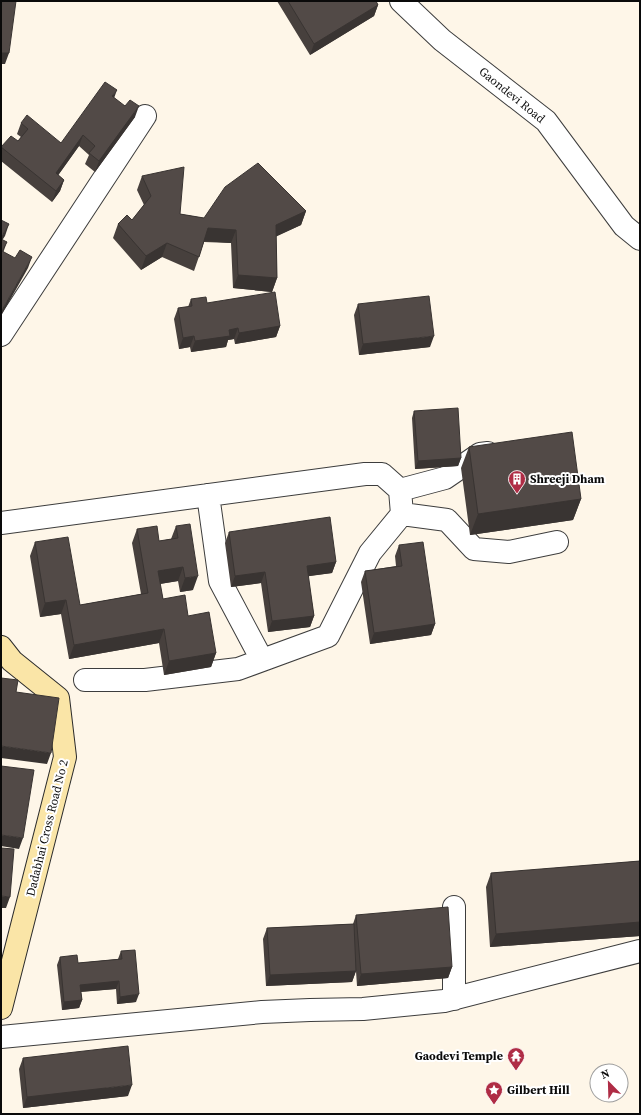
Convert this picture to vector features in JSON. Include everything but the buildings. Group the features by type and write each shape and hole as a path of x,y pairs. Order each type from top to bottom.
{"street":[{"name":"Gaondevi Road","path":"401,1 442,40 546,122 624,226 640,239"},
{"path":"1,335 145,116"},
{"path":"400,490 445,478 480,454 503,452"},
{"path":"1,523 365,474 382,474 400,490 402,514 370,553 328,636 238,669 145,680 85,680"},
{"path":"208,495 220,581 262,660"},
{"path":"402,514 447,520 474,549 509,552 557,542"},
{"name":"Dadabhai Cross Road No 2","path":"1,647 12,661 58,698 65,757 1,1008"},
{"path":"454,907 454,999"},
{"path":"1,1037 262,1012 363,1009 444,1001 640,951"}],"place":[{"name":"Shreeji Dham","path":"517,494"},
{"name":"Gaodevi Temple","path":"516,1071"},
{"name":"Gilbert Hill","path":"494,1105"}]}
